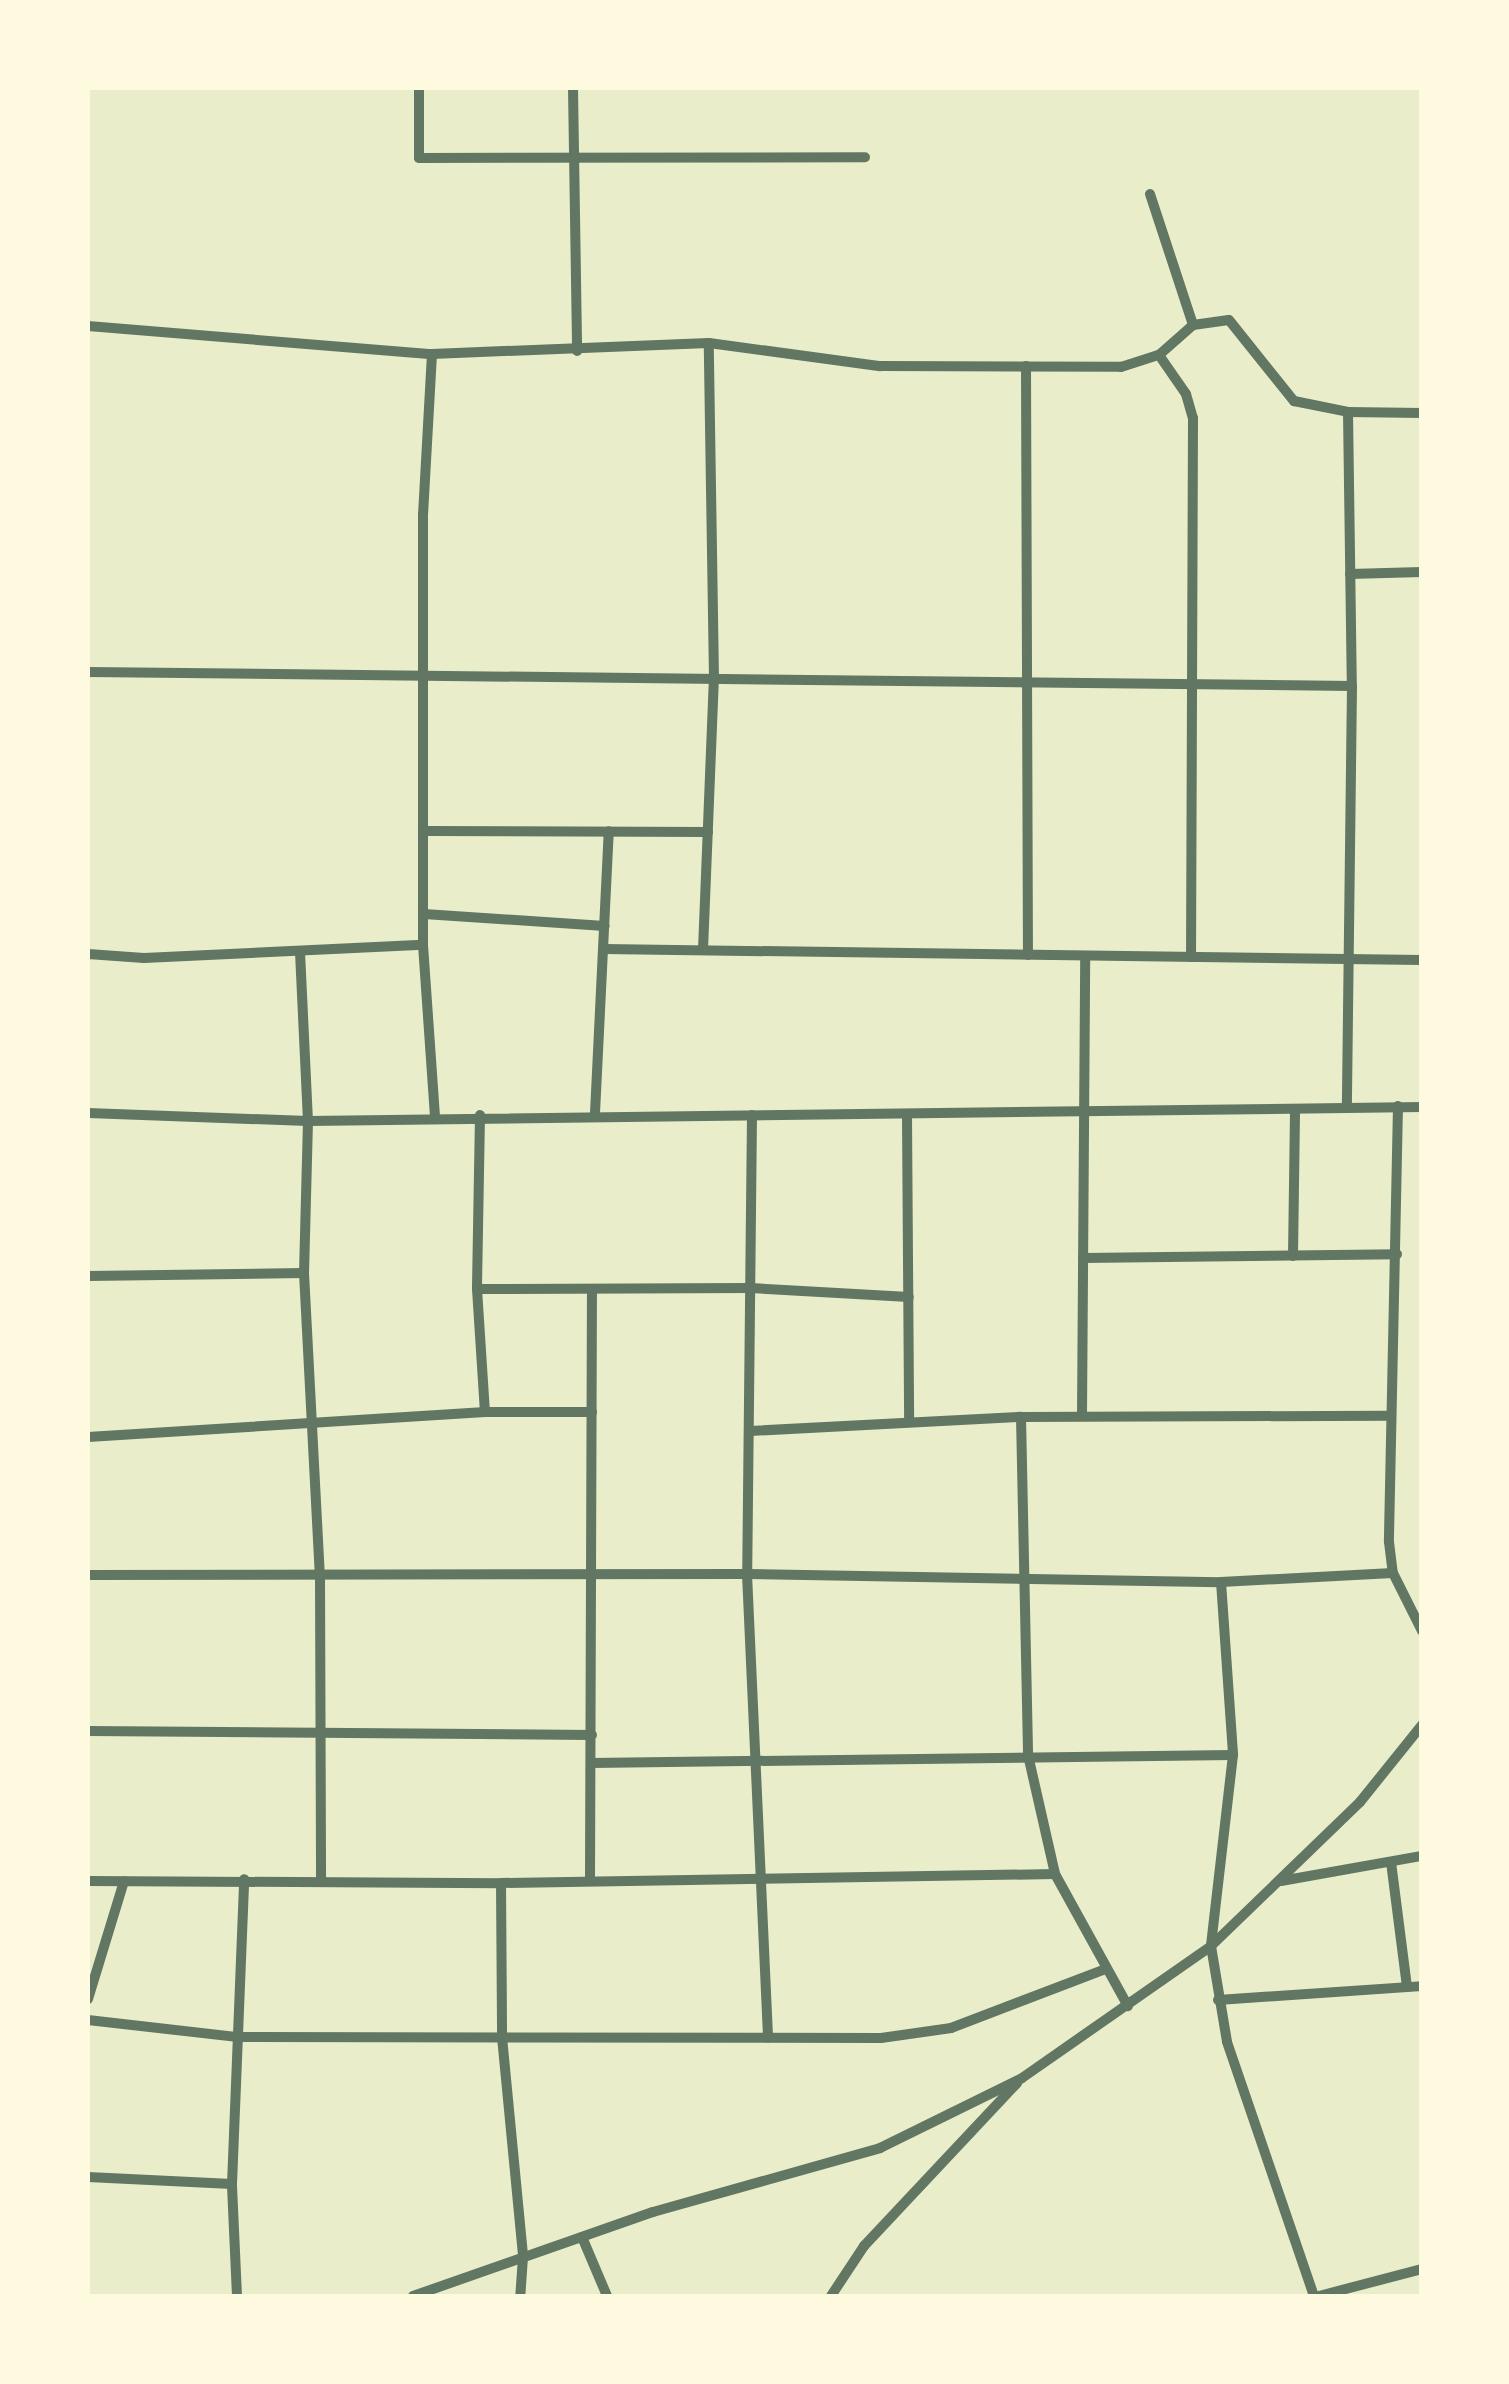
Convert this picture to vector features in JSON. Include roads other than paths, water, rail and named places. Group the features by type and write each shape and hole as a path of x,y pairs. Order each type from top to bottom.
{"street":[{"path":"420,88 418,158 571,153 866,157"},
{"path":"573,88 577,351"},
{"path":"1150,194 1193,325"},
{"path":"88,326 432,354 709,343 880,366 1121,367 1158,355 1193,325 1229,320 1294,401 1348,412 1422,412"},
{"path":"702,950 714,679 709,343"},
{"path":"432,354 423,678 423,946 435,1116"},
{"path":"1158,355 1186,394 1193,418 1191,957"},
{"path":"1026,366 1024,686 1028,955"},
{"path":"1347,1107 1352,686 1348,412"},
{"path":"1350,574 1422,572"},
{"path":"88,672 1190,688 1352,686"},
{"path":"426,831 708,832"},
{"path":"595,1114 609,832"},
{"path":"424,914 606,926"},
{"path":"88,954 300,952 423,946"},
{"path":"604,948 1422,960"},
{"path":"300,952 308,1121 304,1273 320,1578 321,1880"},
{"path":"1082,1416 1085,958"},
{"path":"1398,1106 1397,1254 1389,1416 1393,1572 1422,1631"},
{"path":"88,1113 308,1121 595,1114 1296,1113 1347,1107 1422,1106"},
{"path":"1293,1256 1296,1113"},
{"path":"480,1115 477,1289 485,1412"},
{"path":"752,1115 747,1574 768,2038"},
{"path":"907,1116 909,1420"},
{"path":"1083,1258 1397,1254"},
{"path":"88,1276 304,1273"},
{"path":"477,1289 752,1288 909,1297"},
{"path":"590,1880 592,1291"},
{"path":"88,1437 485,1412 592,1412"},
{"path":"750,1431 1021,1417 1389,1416"},
{"path":"1021,1417 1028,1577 1028,1755 1055,1874 1103,1970 1128,2006"},
{"path":"88,1576 747,1574 1221,1582 1393,1572"},
{"path":"1221,1582 1233,1754 1210,1946 1218,2000 1274,2196 1316,2296 1422,2269"},
{"path":"413,2296 582,2236 880,2148 1022,2078 1210,1946 1360,1802 1422,1724"},
{"path":"88,1730 320,1736 592,1735"},
{"path":"591,1763 1233,1754"},
{"path":"1280,1882 1422,1856"},
{"path":"1391,1862 1407,1987"},
{"path":"88,1881 501,1883 1055,1874"},
{"path":"237,2296 232,2184 244,1879"},
{"path":"88,2000 124,1881"},
{"path":"501,1883 502,2038 523,2257 520,2296"},
{"path":"88,2020 238,2037 918,2036 1022,2005 1103,1970"},
{"path":"1218,2000 1422,1986"},
{"path":"832,2296 864,2246 1022,2078"},
{"path":"88,2176 232,2184"},
{"path":"582,2236 606,2296"}]}
